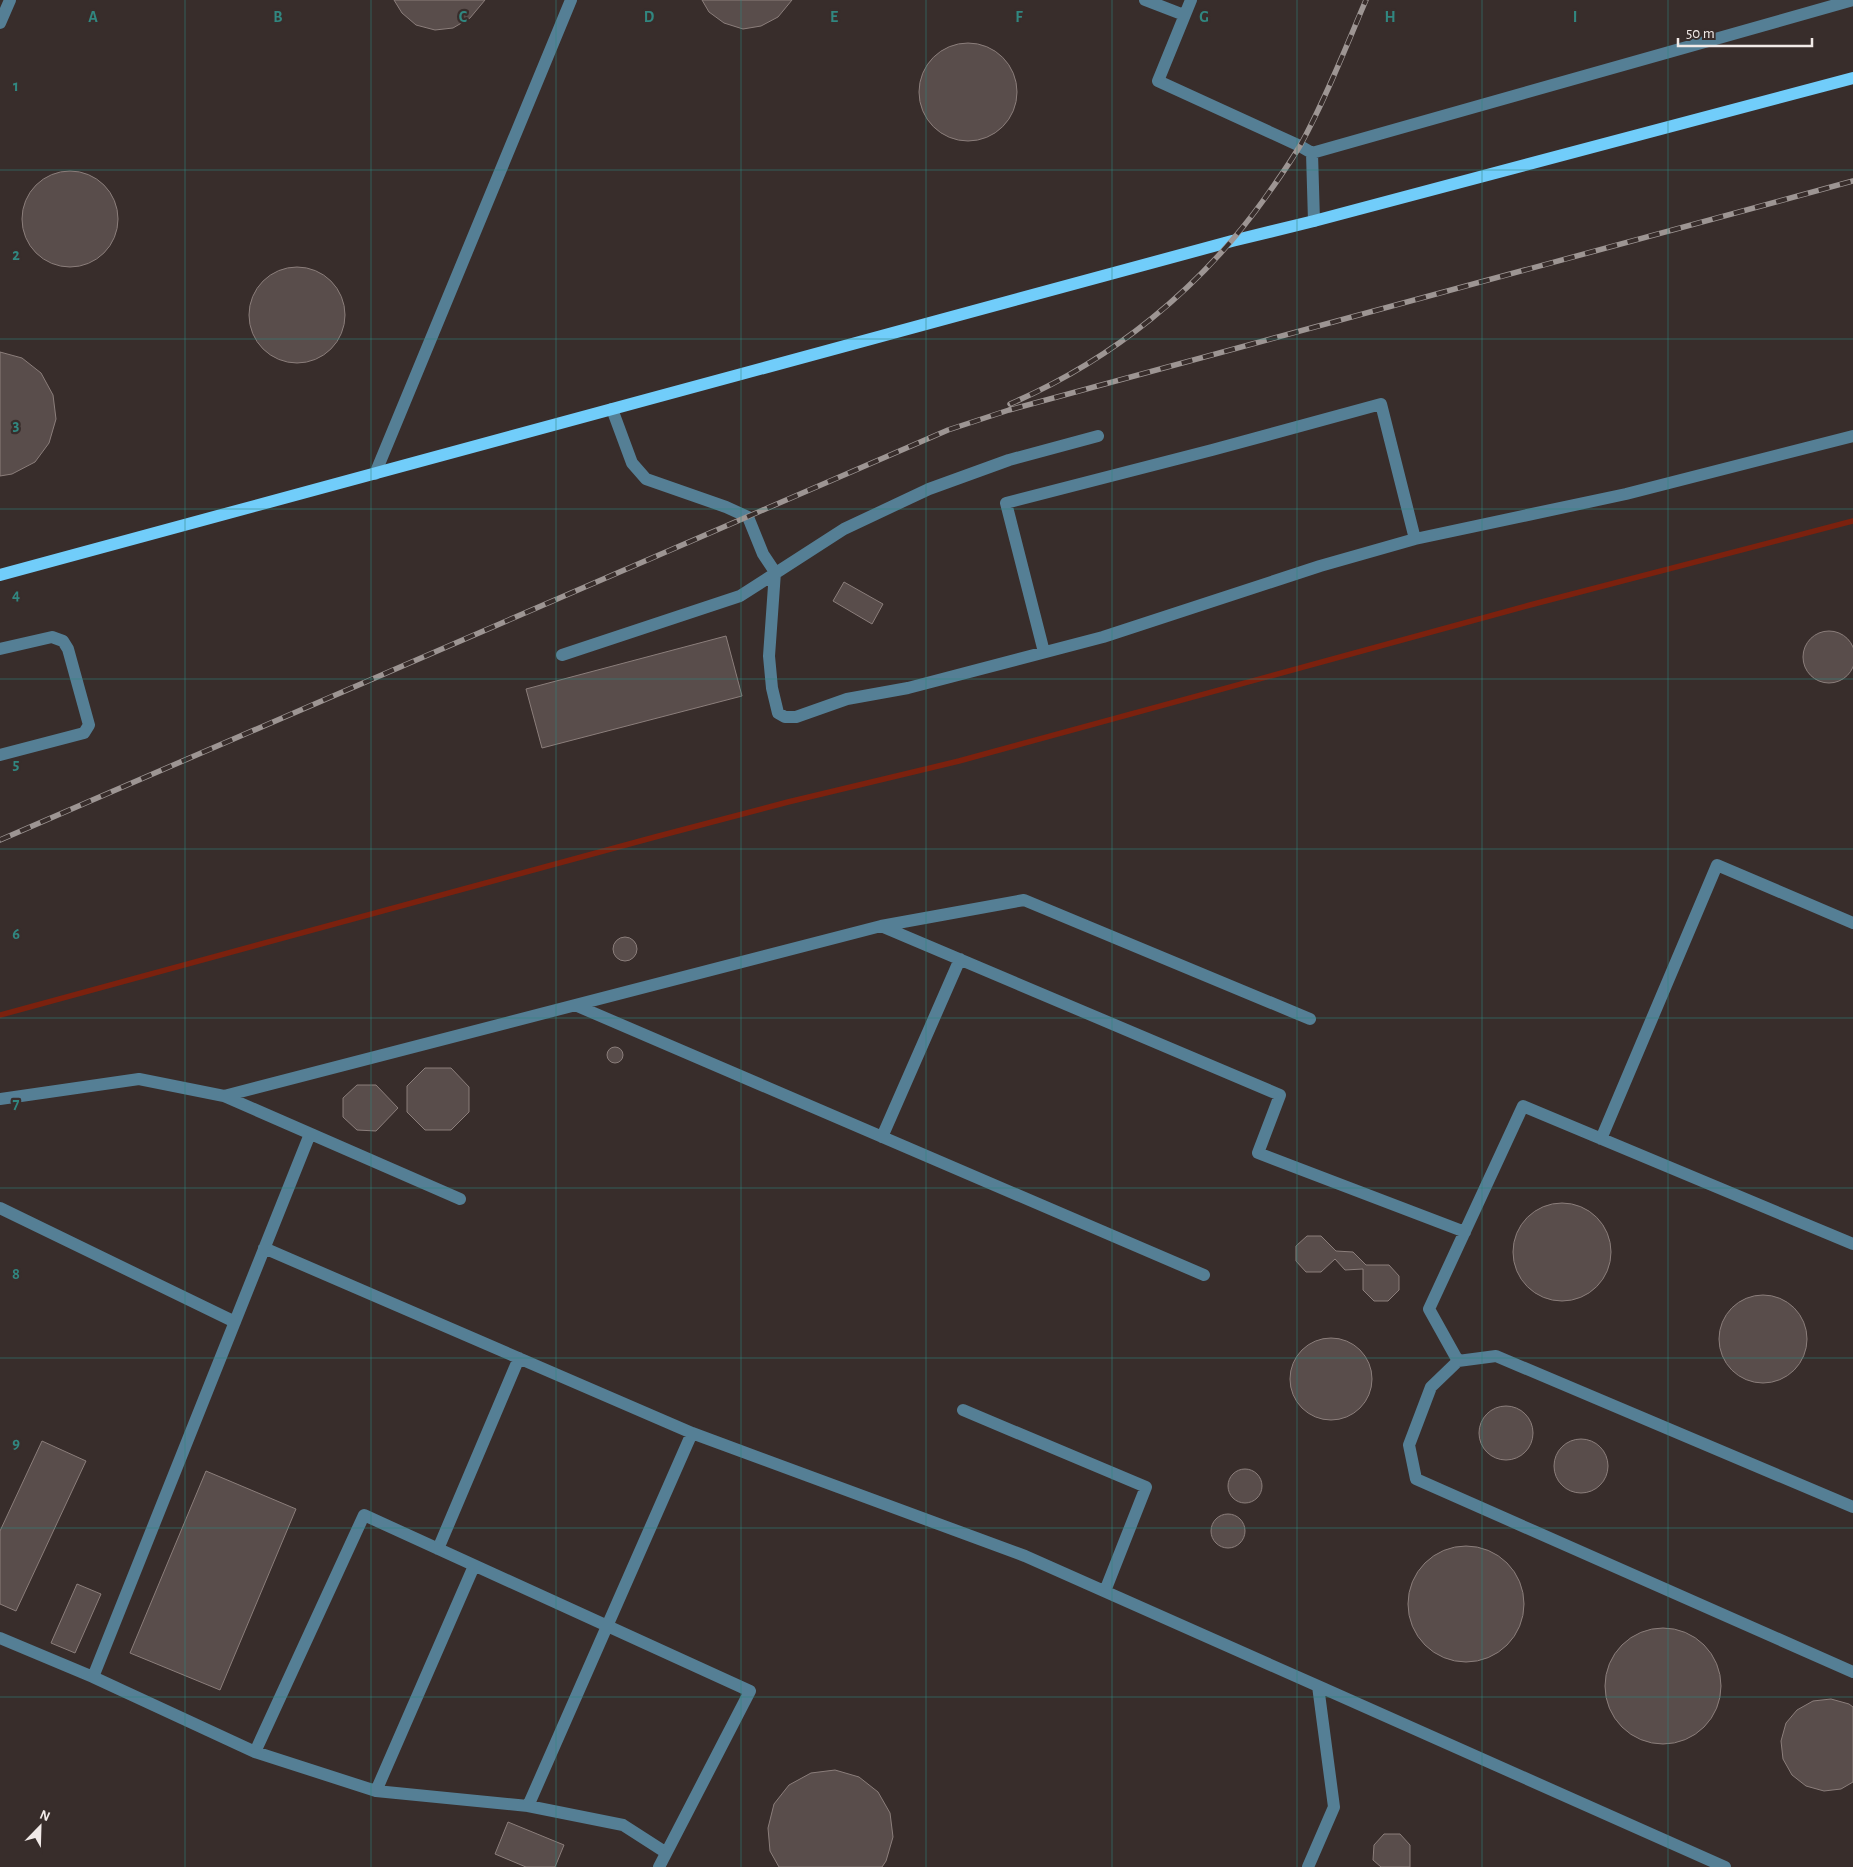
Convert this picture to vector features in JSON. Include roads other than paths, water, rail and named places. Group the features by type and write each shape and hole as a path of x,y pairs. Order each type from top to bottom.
{"main road":[{"path":"0,575 1232,241 1853,78"}],"street":[{"path":"0,23 10,0"},
{"path":"374,474 571,0"},
{"path":"1146,0 1184,14"},
{"path":"1191,0 1158,81 1312,153 1853,0"},
{"path":"1312,153 1314,221"},
{"path":"1044,652 1006,504 1381,404 1414,539"},
{"path":"612,409 632,463 646,479 726,507 748,517 763,554 775,572 769,656 772,688 778,713 785,717 796,717 846,700 908,688 1103,637 1320,566 1414,539 1626,494 1853,436"},
{"path":"562,655 740,596 844,529 929,489 1008,460 1098,436"},
{"path":"0,649 52,637 63,641 68,649 89,725 84,733 0,755"},
{"path":"1601,1139 1717,865 1853,923"},
{"path":"224,1096 880,926 1024,900 1310,1019"},
{"path":"880,926 1280,1095 1258,1153 1465,1232"},
{"path":"882,1137 960,960"},
{"path":"575,1005 1204,1275"},
{"path":"0,1099 139,1079 224,1096 460,1199"},
{"path":"1458,1362 1429,1309 1523,1106 1853,1244"},
{"path":"93,1677 310,1134"},
{"path":"0,1208 235,1322"},
{"path":"264,1248 692,1433 1025,1556 1725,1867"},
{"path":"1853,1507 1496,1356 1458,1362 1431,1387 1409,1445 1416,1479 1853,1672"},
{"path":"438,1549 519,1358"},
{"path":"964,1410 1146,1487 1105,1591"},
{"path":"528,1806 692,1433"},
{"path":"255,1752 364,1515 750,1691 665,1852 659,1867"},
{"path":"376,1791 474,1566"},
{"path":"0,1638 93,1677 255,1752 376,1791 528,1806 623,1825 665,1852"},
{"path":"1308,1867 1334,1807 1318,1686"}],"waterway":[{"path":"0,1015 655,837 788,802 959,761 1530,605 1853,521"}],"railway":[{"path":"1010,404 1084,366 1151,319 1183,292 1240,231 1265,198 1301,144 1327,91 1366,0"},
{"path":"0,840 948,430 1009,410 1853,181"}]}
